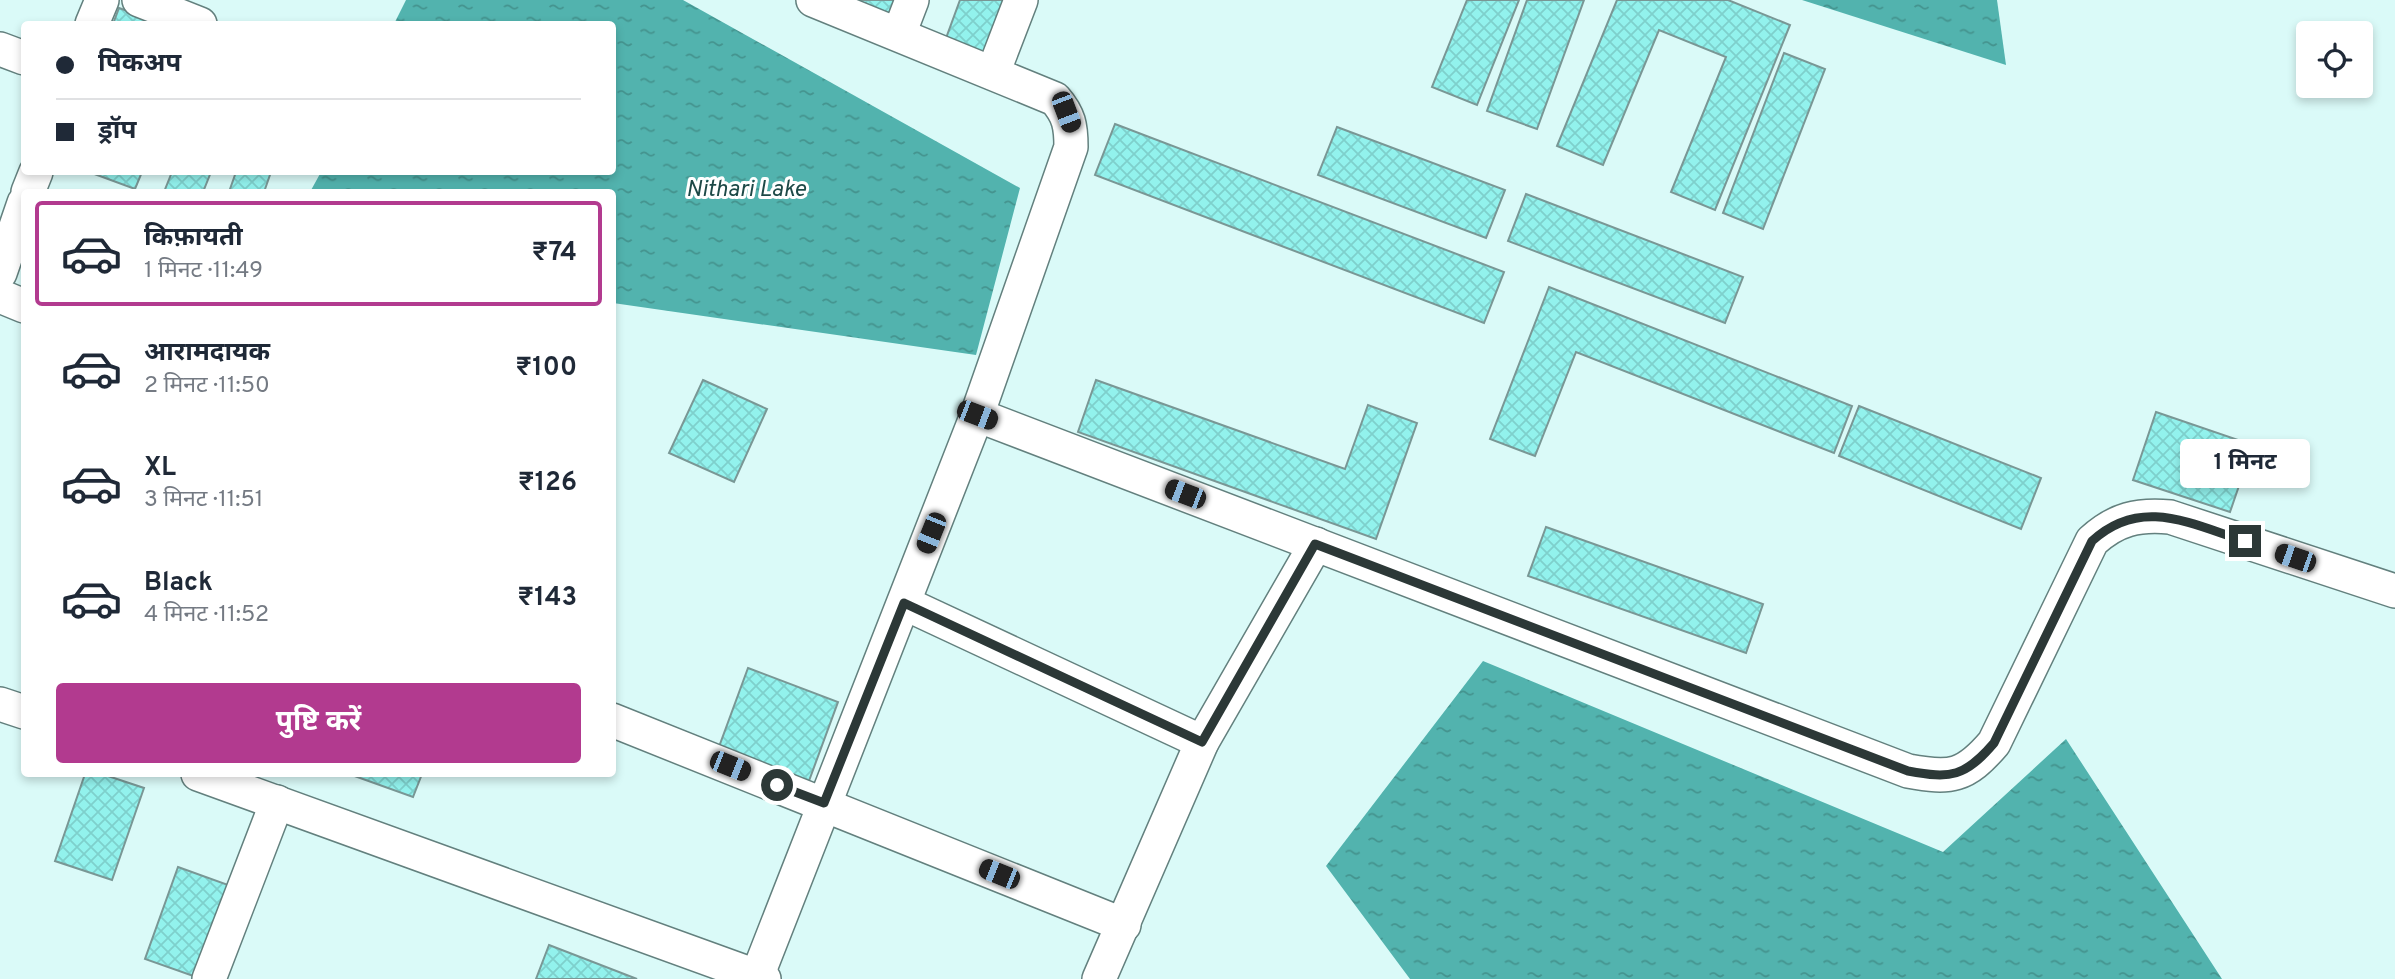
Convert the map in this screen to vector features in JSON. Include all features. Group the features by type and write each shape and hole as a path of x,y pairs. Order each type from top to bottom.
{"street":[{"path":"93,21 102,0"},
{"path":"139,0 192,21"},
{"path":"900,34 912,0"},
{"path":"993,72 1021,0"},
{"path":"206,777 759,978 824,803 977,415 1071,147 1071,126 1066,112 1055,99 823,2"},
{"path":"0,49 21,57"},
{"path":"0,274 21,212"},
{"path":"0,296 21,305"},
{"path":"977,415 1908,771 1937,776 1959,773 1979,761 1994,743 2092,541 2107,527 2151,515 2171,517 2395,591"},
{"path":"1099,979 1202,742 1315,544"},
{"path":"904,603 1202,742"},
{"path":"0,704 21,711"},
{"path":"616,722 1124,925"},
{"path":"209,979 277,802"}],"water":[{"name":"Nithari Lake","path":"406,0 683,0 1020,188 976,355 616,303 616,189 312,189 319,175 616,175 616,21 396,21"},
{"path":"1802,0 1997,0 2006,65"},
{"path":"1483,661 1943,852 2066,739 2222,979 1410,979 1326,866"}],"building":[{"path":"840,0 904,0 896,22"},
{"path":"960,0 1009,0 989,57 945,41"},
{"path":"1467,0 1519,0 1477,105 1432,87"},
{"path":"1527,0 1584,0 1537,129 1487,111"},
{"path":"1617,0 1728,0 1790,25 1715,210 1671,192 1726,57 1659,30 1603,165 1557,146"},
{"path":"119,8 156,21 114,21"},
{"path":"1784,53 1825,69 1763,229 1723,213"},
{"path":"1115,124 1504,272 1484,323 1095,175"},
{"path":"1337,127 1505,190 1486,238 1318,175"},
{"path":"97,175 141,175 135,189"},
{"path":"171,175 210,175 204,189 165,189"},
{"path":"235,175 270,175 265,189 230,189"},
{"path":"1526,194 1743,277 1725,323 1508,241"},
{"path":"1549,287 1852,406 1834,453 1576,352 1535,456 1490,439"},
{"path":"703,380 767,409 734,482 669,453"},
{"path":"1096,380 1345,469 1368,405 1417,423 1376,539 1078,432"},
{"path":"1859,406 2041,478 2021,529 1839,456"},
{"path":"2156,412 2253,445 2230,512 2133,480"},
{"path":"1546,527 1763,604 1746,653 1528,576"},
{"path":"748,668 838,702 806,789 716,755"},
{"path":"84,777 111,777 144,788 112,880 55,861"},
{"path":"357,777 421,777 413,797"},
{"path":"178,867 231,886 199,978 145,959"},
{"path":"549,945 637,979 536,979"}],"route":[{"path":"777,785 824,803 904,603 1202,742 1315,544 1908,771 1937,776 1959,773 1979,761 1994,743 2092,541 2107,527 2128,519 2151,515 2171,517 2245,541"}]}
